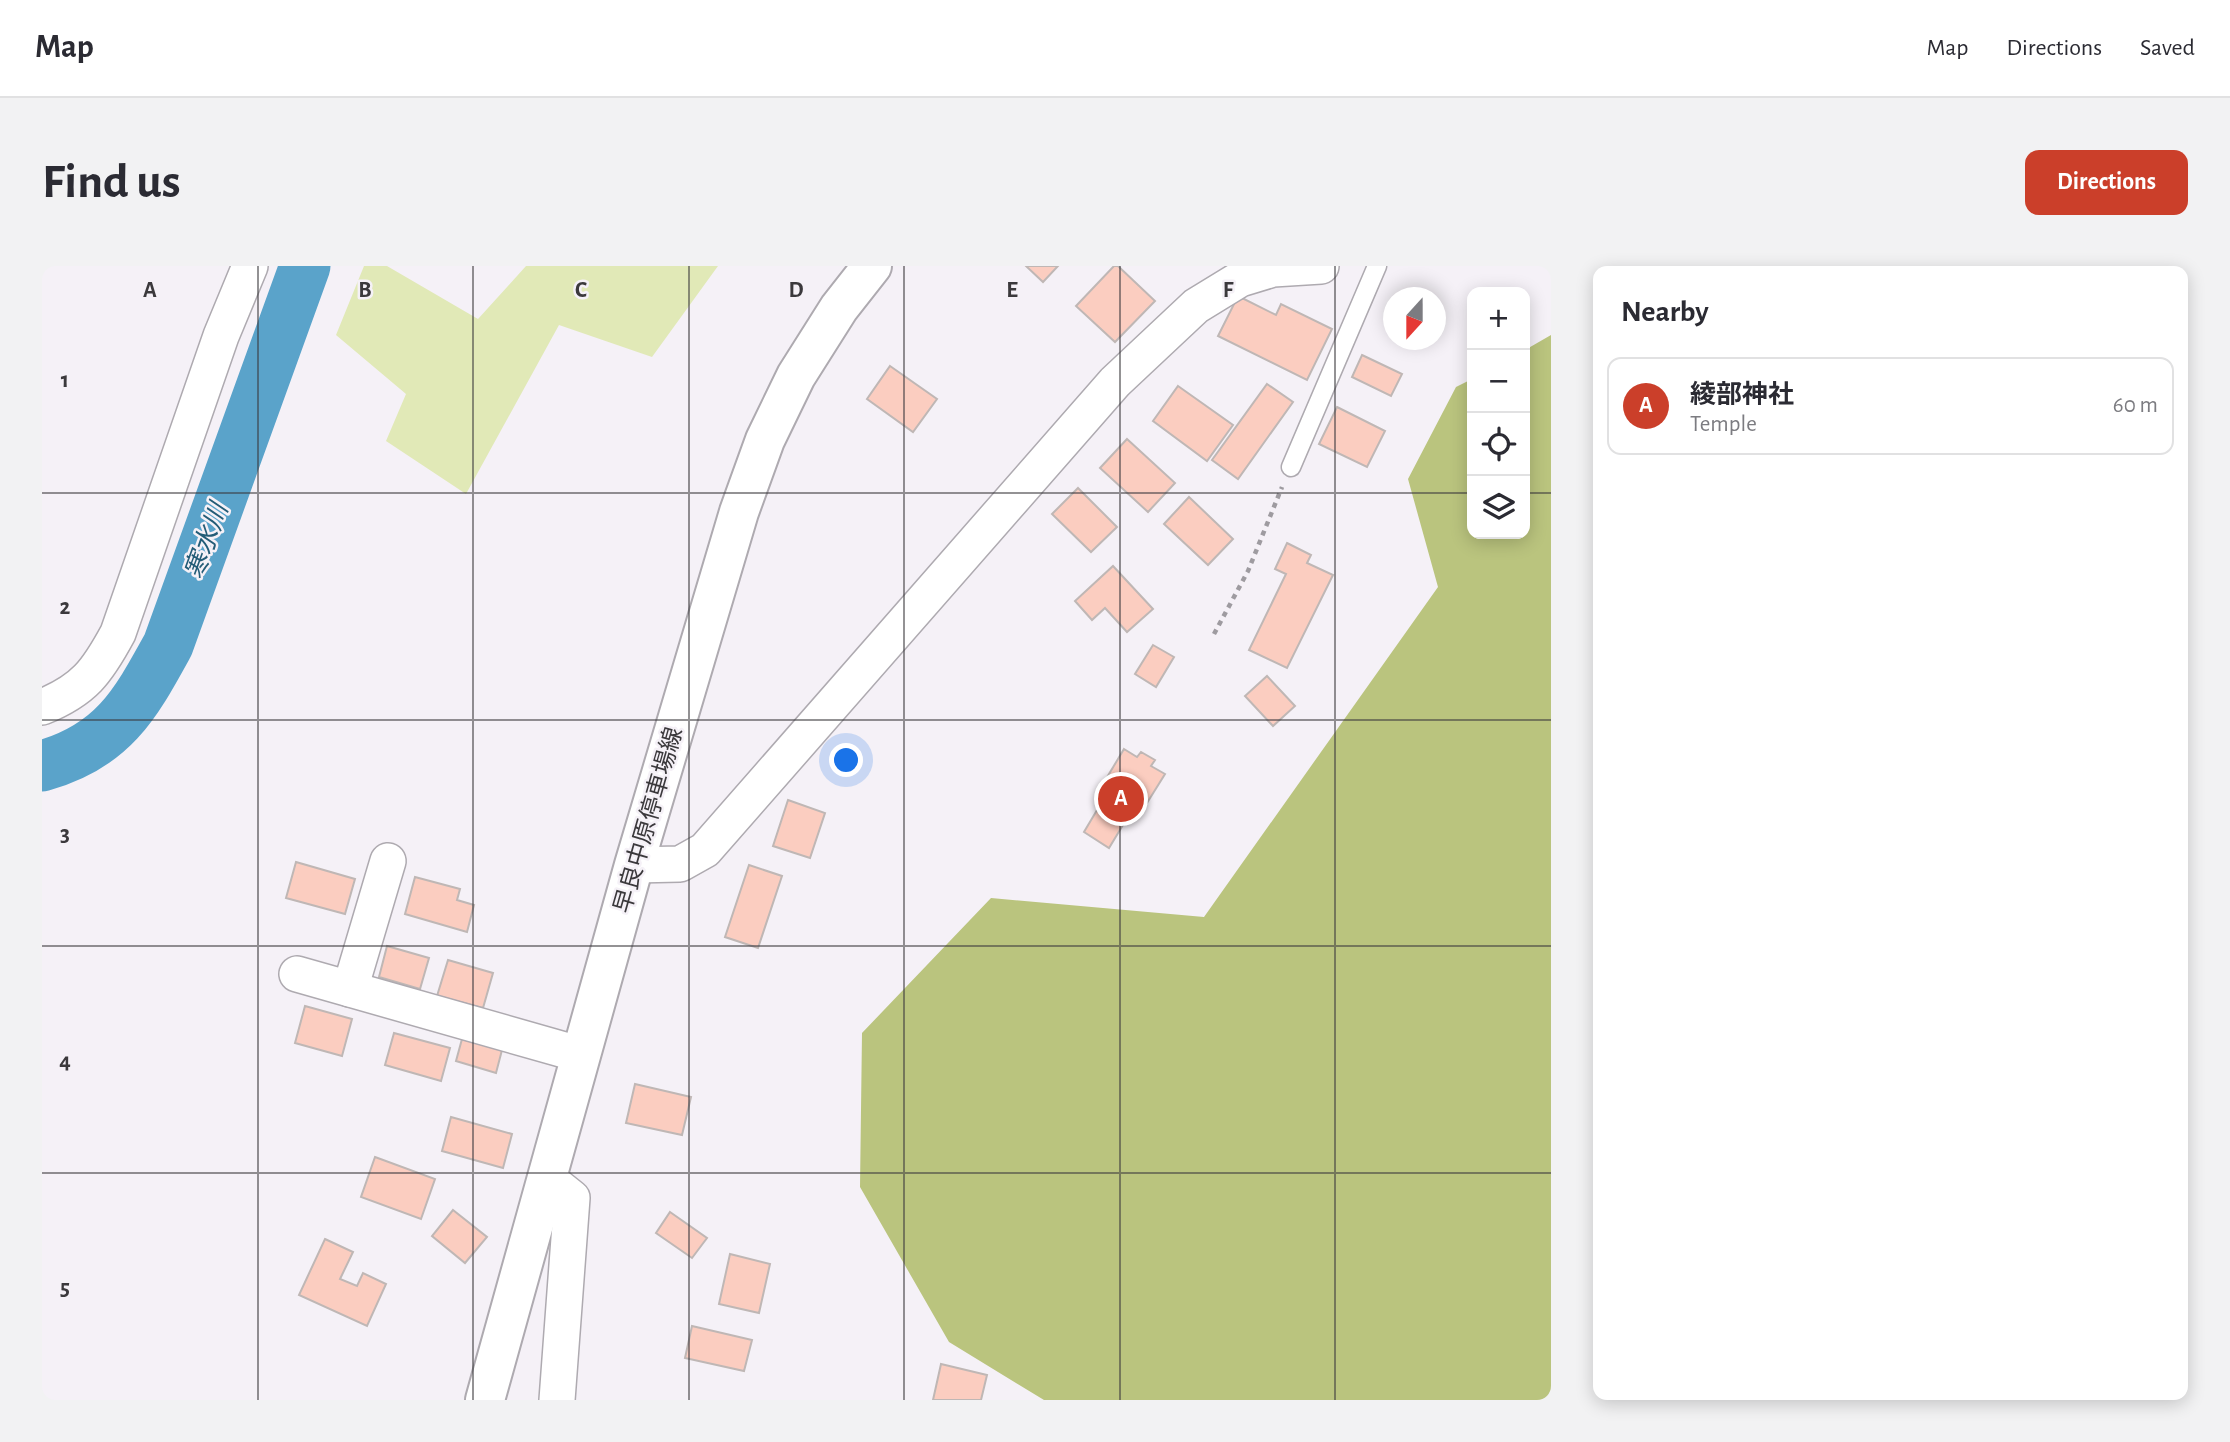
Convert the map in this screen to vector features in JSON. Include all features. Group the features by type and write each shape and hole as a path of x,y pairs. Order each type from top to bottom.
{"main road":[{"name":"早良中原停車場線","path":"485,1400 634,866 739,512 765,440 796,376 839,308 872,266"}],"street":[{"path":"42,706 84,684 102,663 118,633 221,336 250,266"},
{"path":"634,866 680,864 705,850 1115,382 1196,306 1240,279 1273,270 1321,266"},
{"path":"350,989 388,861"},
{"path":"297,974 582,1055"},
{"path":"547,1178 572,1198 556,1400"}],"lane":[{"path":"1291,467 1377,266"}],"path":[{"path":"1214,634 1248,571 1291,467"}],"green space":[{"path":"364,266 387,266 478,319 526,266 718,266 652,357 559,325 466,494 386,441 406,394 336,335"},
{"path":"1551,335 1551,1400 1044,1400 949,1342 860,1187 862,1033 991,898 1204,917 1438,587 1408,479 1456,387 1467,382 1467,539 1530,539 1530,347"}],"building":[{"path":"1026,266 1058,266 1043,282"},
{"path":"1114,266 1118,266 1155,301 1115,342 1076,306"},
{"path":"1238,296 1276,315 1281,304 1332,329 1307,380 1218,336"},
{"path":"1362,355 1402,374 1391,396 1352,377"},
{"path":"890,366 937,399 913,432 867,399"},
{"path":"1267,384 1293,402 1238,479 1212,460"},
{"path":"1178,386 1233,425 1207,461 1153,421"},
{"path":"1337,407 1385,431 1367,467 1319,444"},
{"path":"1127,439 1175,483 1148,512 1100,468"},
{"path":"1078,488 1117,527 1091,552 1052,514"},
{"path":"1189,497 1233,539 1208,565 1164,524"},
{"path":"1287,543 1311,555 1307,563 1333,575 1287,668 1249,650 1286,574 1275,569"},
{"path":"1113,566 1153,609 1127,632 1105,608 1092,620 1075,601"},
{"path":"1153,645 1174,657 1156,687 1135,674"},
{"path":"1267,676 1295,706 1273,726 1245,696"},
{"path":"1124,749 1137,757 1141,752 1155,760 1151,766 1165,774 1147,803 1131,794 1118,816 1126,820 1109,848 1084,832 1100,805 1108,809 1121,788 1106,779"},
{"path":"788,800 825,813 810,858 773,846"},
{"path":"296,862 355,879 345,914 286,898"},
{"path":"749,865 782,876 758,948 725,937"},
{"path":"415,877 460,889 457,900 474,905 467,932 405,914"},
{"path":"387,946 429,958 420,989 379,977"},
{"path":"448,960 493,973 483,1008 437,996"},
{"path":"305,1006 352,1019 342,1056 295,1043"},
{"path":"394,1033 450,1048 441,1081 385,1065"},
{"path":"462,1039 502,1050 496,1073 456,1061"},
{"path":"635,1084 691,1097 682,1135 626,1123"},
{"path":"451,1117 512,1134 503,1168 442,1151"},
{"path":"375,1157 435,1179 421,1219 361,1197"},
{"path":"453,1210 487,1237 465,1263 432,1236"},
{"path":"670,1212 707,1238 692,1258 656,1233"},
{"path":"325,1239 353,1252 340,1279 357,1286 363,1273 386,1284 367,1326 299,1295"},
{"path":"730,1254 770,1264 759,1313 719,1304"},
{"path":"692,1326 752,1340 744,1371 685,1358"},
{"path":"941,1364 987,1375 981,1400 933,1400"}],"waterway":[{"name":"寒水川","path":"42,766 66,758 104,735 132,704 168,645 305,266"}],"place":[{"name":"綾部神社","path":"1121,799"}]}
